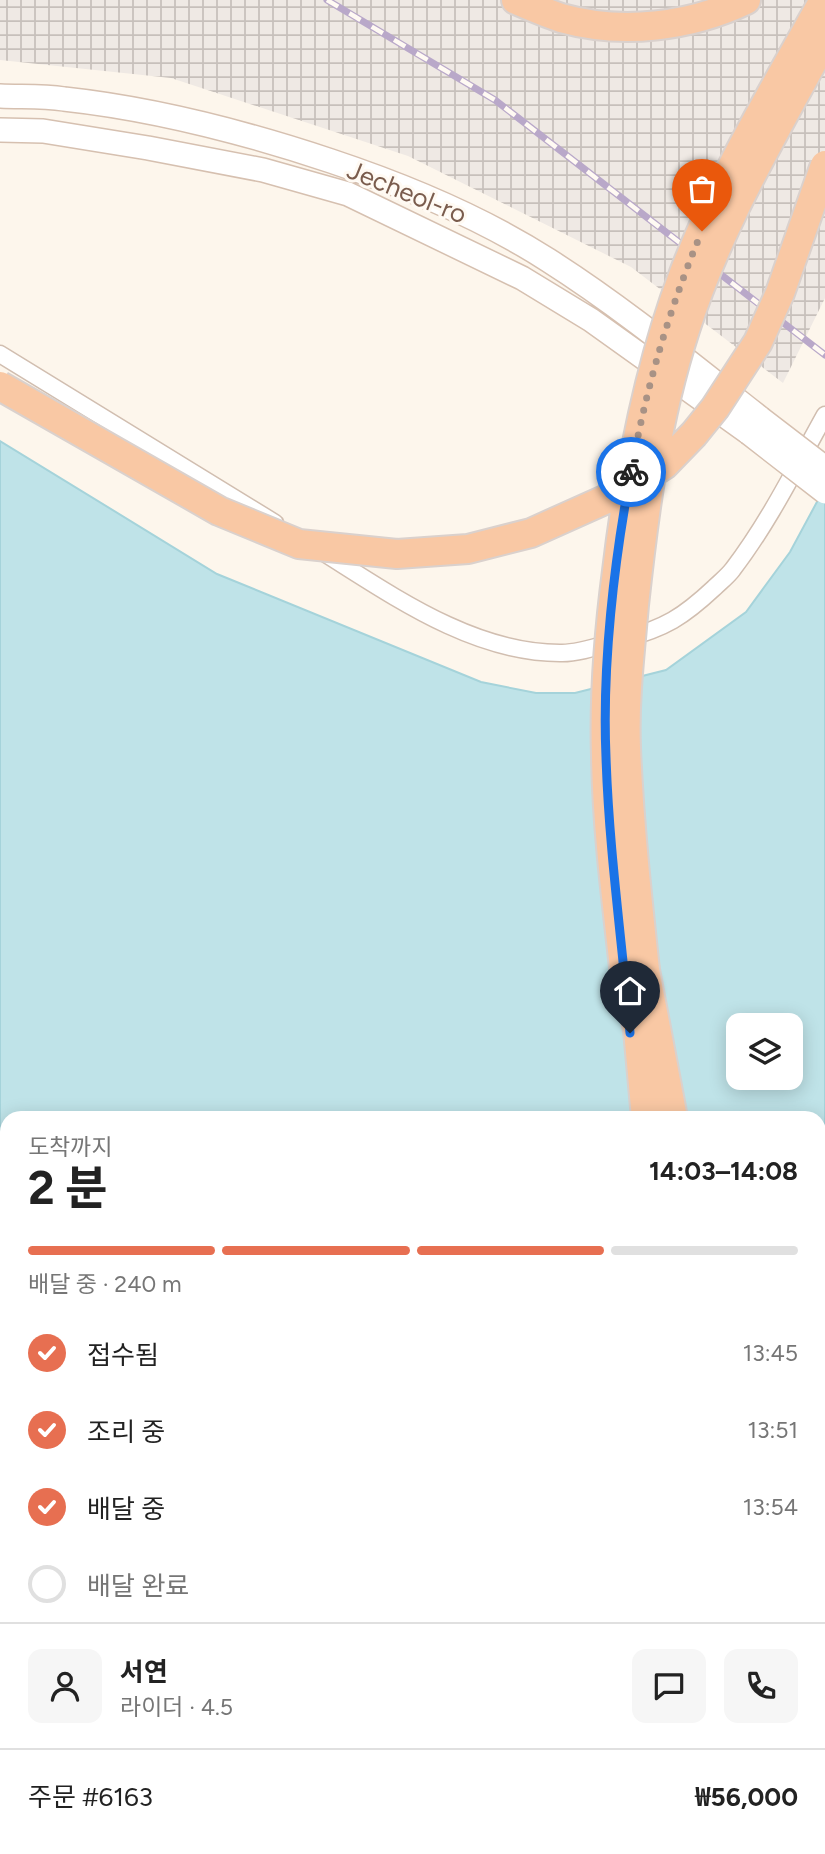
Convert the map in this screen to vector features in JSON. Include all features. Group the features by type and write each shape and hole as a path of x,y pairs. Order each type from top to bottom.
{"highway":[{"path":"516,0 562,18 614,27 669,25 719,13 746,0"},
{"path":"671,1111 615,882 606,756 606,691 620,545 641,414 663,332 702,231 743,144 824,0"},
{"path":"635,1111 635,879 626,746 628,672 641,533 661,420 685,330 721,237 743,189 825,39"},
{"path":"0,386 219,511 299,544 397,554 468,549 531,533 620,493 664,465 694,435 758,342 780,293 825,165"},
{"path":"635,968 645,1111"},
{"path":"635,968 659,1111"}],"main road":[{"name":"Jecheol-ro","path":"0,96 62,98 154,112 256,136 398,184 482,223 547,259 632,318 755,426"},
{"name":"Jecheol-ro","path":"0,130 43,131 148,148 263,170 348,194 480,257 556,299 755,426"},
{"path":"755,426 825,468"},
{"path":"755,426 825,492"}],"street":[{"path":"0,354 398,599 470,635 502,646 534,652 565,653 593,648 651,632 687,612 732,571 772,510 825,415"}],"shaded area":[{"path":"0,0 825,0 825,298 783,383 631,267 408,156 171,78 0,60"}],"water":[{"path":"0,441 217,574 481,682 536,693 575,693 666,670 746,612 790,552 825,487 825,1111 0,1111"}],"railway":[{"path":"327,0 495,100 825,355"}],"way so far":[{"path":"631,472 641,414 663,332 702,231"}],"route":[{"path":"630,1033 606,756 606,691 612,613 631,472"}]}
